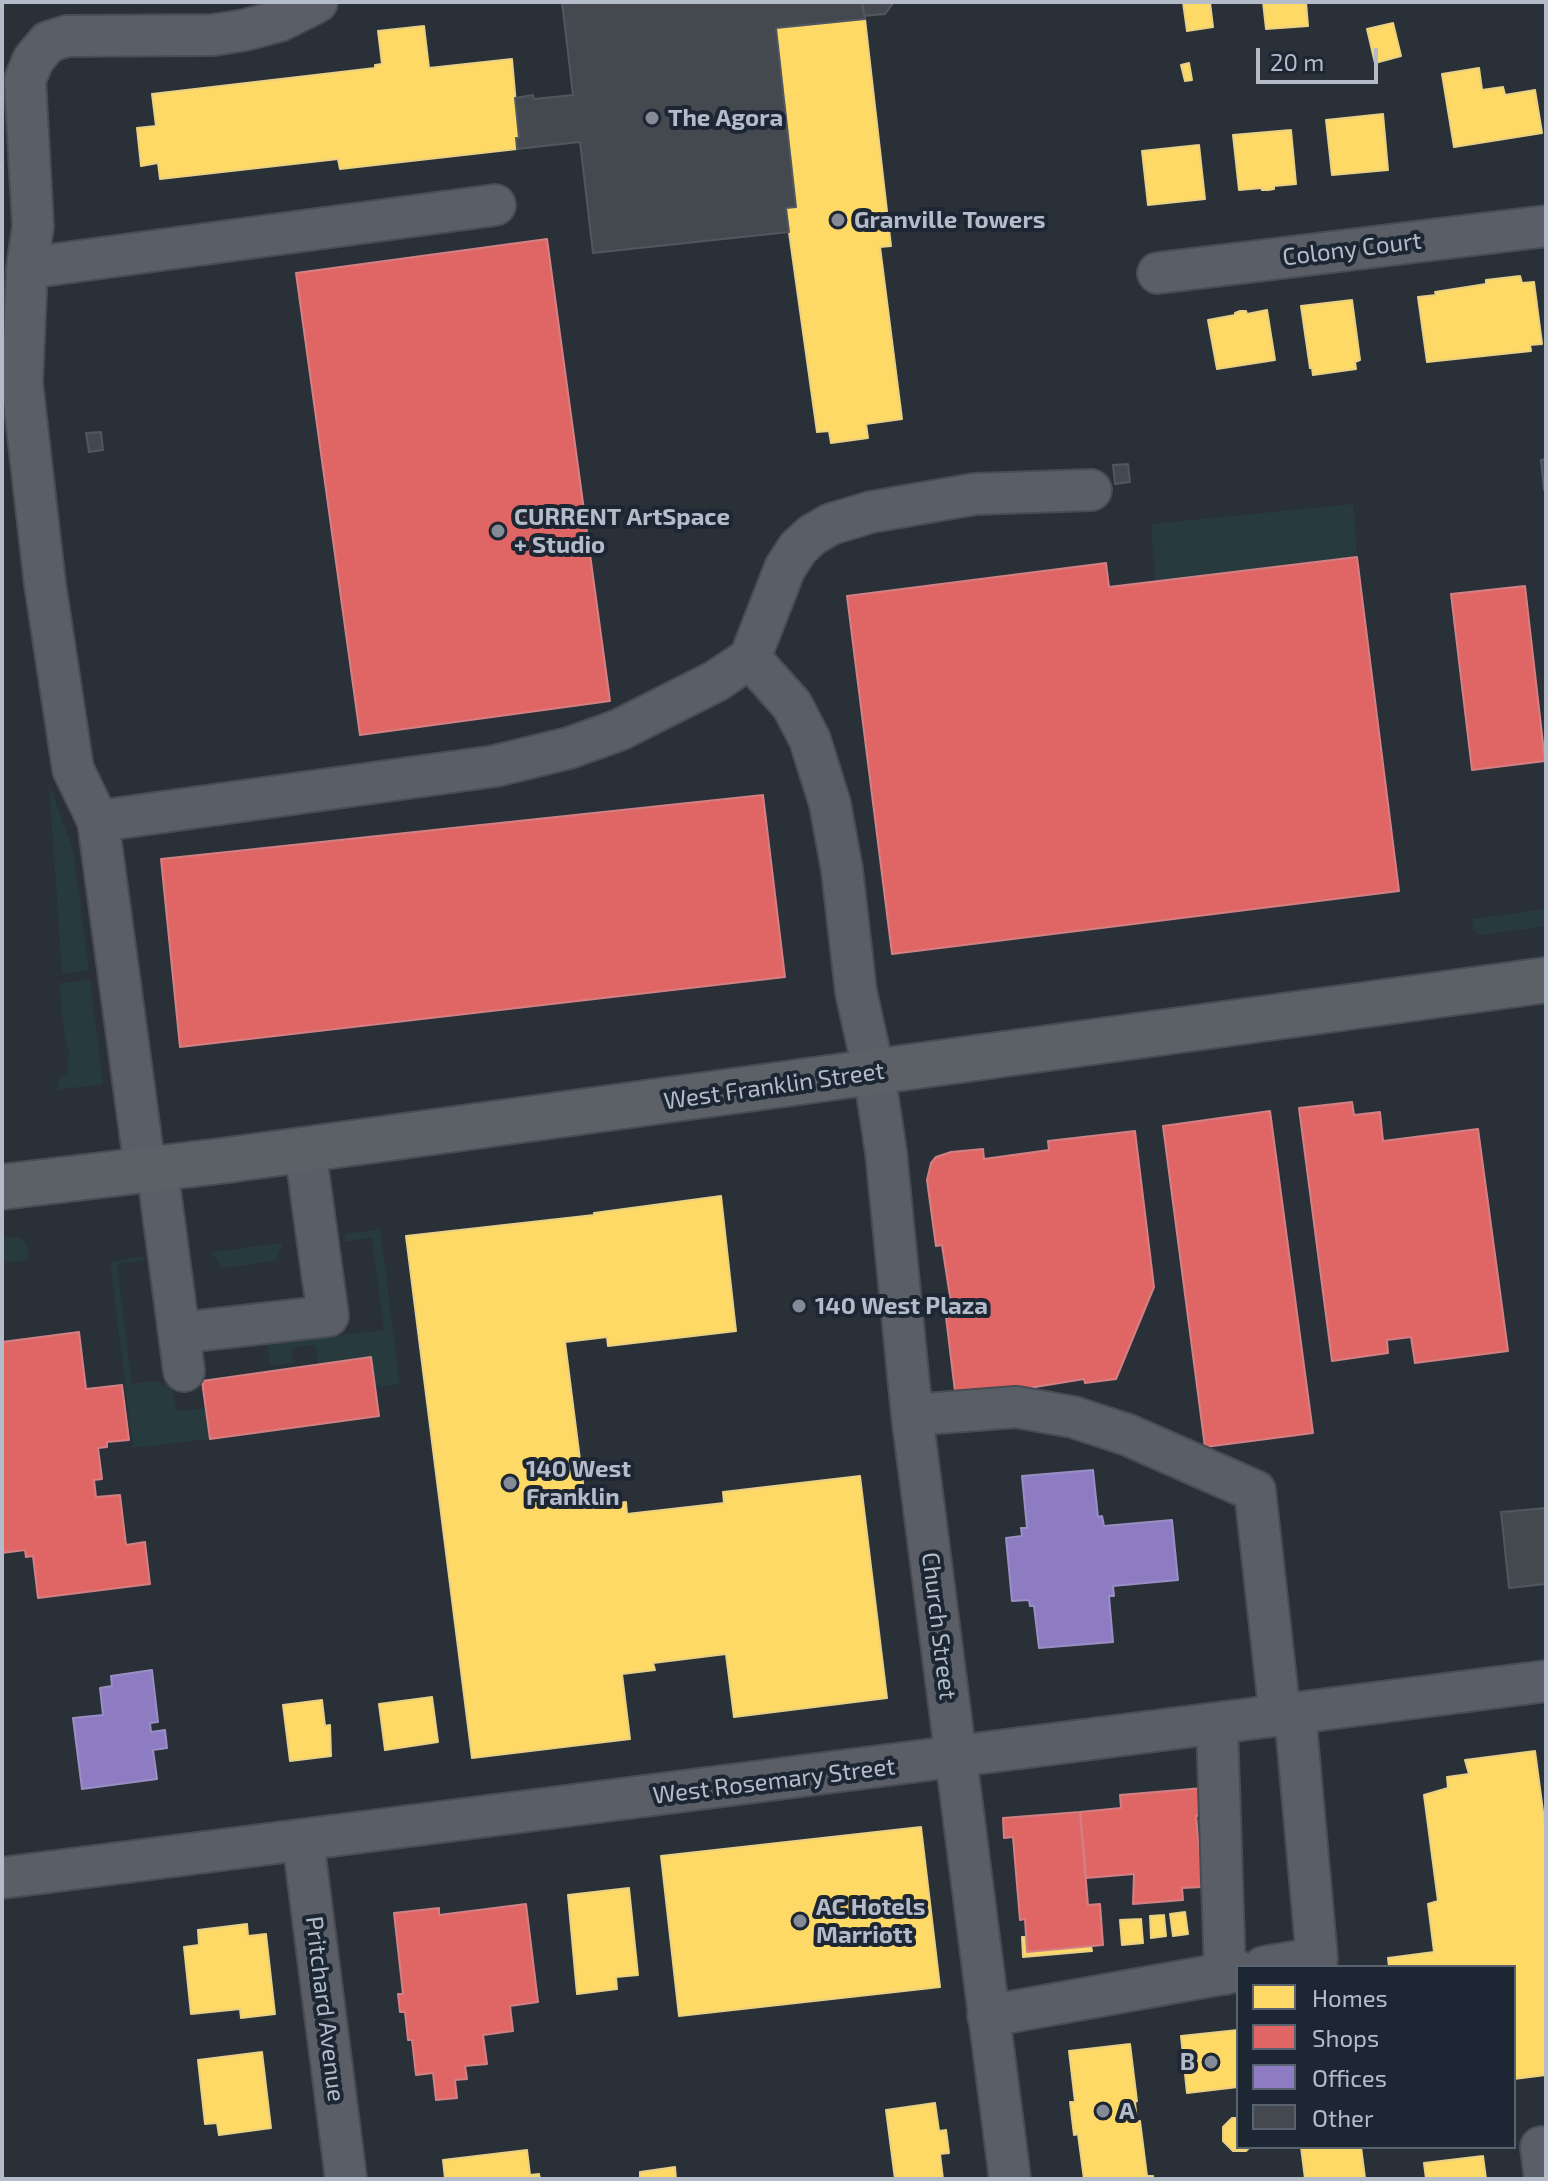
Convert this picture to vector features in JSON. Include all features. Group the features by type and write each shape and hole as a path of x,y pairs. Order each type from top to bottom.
{"main road":[{"name":"West Franklin Street","path":"2,1187 874,1073 1546,980"}],"street":[{"path":"305,1149 328,1316 181,1352 98,821 73,769 45,584 22,383 27,268 33,226 25,80 33,60 48,42 67,36 213,35 279,21 317,2"},
{"path":"27,268 495,205"},
{"name":"Colony Court","path":"1158,273 1546,226"},
{"path":"98,821 495,766 569,748 619,730 716,681 750,658 785,568 798,548 831,524 871,512 975,494 1091,490"},
{"name":"Church Street","path":"750,658 792,705 810,740 820,767 839,856 856,992 874,1073 886,1152 912,1415 1010,2179"},
{"path":"912,1415 1016,1407 1073,1417 1128,1435 1255,1491 1288,1715 1317,1958 1276,1965"},
{"name":"West Rosemary Street","path":"2,1878 1546,1681"},
{"path":"988,2016 1231,1972 1217,1724"},
{"name":"Pritchard Avenue","path":"303,1840 346,2179"}],"green space":[{"path":"1353,504 1357,557 1155,581 1151,524"},
{"path":"49,784 73,850 89,970 62,974"},
{"path":"1546,909 1546,926 1480,935 1473,929 1472,919"},
{"path":"90,980 103,1084 57,1090 58,1080 67,1073 69,1052 59,983"},
{"path":"380,1229 400,1384 375,1387 371,1357 318,1364 315,1345 292,1348 293,1363 270,1366 267,1344 384,1330 372,1238 344,1242 346,1234"},
{"path":"18,1237 27,1244 29,1260 2,1263 2,1239"},
{"path":"283,1243 276,1261 222,1268 211,1252"},
{"path":"144,1257 147,1260 117,1264 132,1384 164,1383 172,1389 177,1411 206,1408 210,1439 133,1448 110,1262"}],"building: Homes":[{"path":"1183,2 1210,2 1213,27 1187,31"},
{"path":"1263,2 1306,2 1308,26 1266,29"},
{"name":"Granville Towers","path":"865,19 891,246 880,247 902,419 866,424 868,438 831,443 829,431 817,432 789,232 786,208 796,207 776,28"},
{"path":"1393,23 1401,56 1375,63 1367,29"},
{"path":"424,26 429,68 512,59 519,138 516,138 517,149 340,169 338,159 160,179 158,163 141,166 137,128 156,126 152,94 375,68 375,65 382,64 378,31"},
{"path":"1189,63 1192,80 1185,81 1181,65"},
{"path":"1479,68 1482,90 1503,87 1505,95 1535,90 1542,133 1454,147 1442,74"},
{"path":"1383,114 1388,170 1332,175 1326,120"},
{"path":"1291,130 1296,184 1274,186 1274,189 1268,190 1239,190 1233,135"},
{"path":"1199,145 1205,199 1148,205 1142,151"},
{"path":"1520,276 1522,283 1534,282 1542,344 1530,345 1531,351 1427,362 1418,297 1486,284 1486,280"},
{"path":"1352,300 1360,360 1355,362 1356,369 1313,375 1301,306"},
{"path":"1267,310 1275,360 1217,369 1208,320 1235,315 1240,311 1247,314"},
{"name":"140 West Franklin","path":"721,1196 736,1331 608,1346 607,1337 565,1342 586,1507 626,1502 627,1514 724,1503 723,1492 860,1476 887,1698 734,1717 726,1654 653,1663 655,1670 622,1674 630,1739 472,1758 406,1236 594,1215"},
{"path":"432,1697 438,1742 385,1750 379,1704"},
{"path":"322,1700 325,1726 330,1725 331,1756 290,1761 283,1705"},
{"path":"1535,1751 1546,1834 1546,2075 1516,2079 1516,1965 1389,1965 1388,1958 1434,1952 1428,1904 1438,1901 1424,1795 1448,1788 1447,1777 1469,1774 1465,1760"},
{"name":"AC Hotels Marriott","path":"921,1827 940,1987 679,2016 661,1856"},
{"path":"629,1888 638,1975 616,1977 617,1989 577,1994 568,1895"},
{"path":"1185,1912 1188,1934 1173,1936 1170,1914"},
{"path":"1164,1915 1166,1936 1151,1938 1150,1916"},
{"path":"1141,1919 1143,1943 1122,1945 1120,1920"},
{"path":"247,1924 248,1936 266,1934 275,2014 241,2018 240,2009 191,2014 184,1947 199,1945 198,1930"},
{"path":"1022,1937 1025,1937 1027,1952 1091,1946 1092,1951 1023,1957"},
{"name":"B","path":"1236,2030 1236,2087 1187,2093 1181,2036"},
{"name":"A","path":"1130,2044 1137,2121 1140,2121 1147,2176 1153,2176 1153,2179 1084,2179 1070,2102 1075,2102 1069,2051"},
{"path":"262,2052 271,2128 219,2135 217,2123 205,2124 198,2060"},
{"path":"935,2103 939,2131 946,2130 949,2153 940,2154 943,2179 895,2179 886,2110"},
{"path":"1236,2118 1236,2149 1248,2149 1233,2151 1223,2141 1223,2127"},
{"path":"1301,2149 1361,2149 1365,2178 1371,2179 1305,2179"},
{"path":"527,2150 530,2175 539,2174 540,2179 445,2179 443,2160"},
{"path":"1483,2156 1486,2179 1426,2179 1424,2163"},
{"path":"675,2167 676,2179 640,2179 640,2172"}],"building: Shops":[{"path":"547,239 610,701 360,735 296,273"},
{"path":"1357,557 1399,891 892,954 847,596 1106,563 1109,587"},
{"path":"1525,586 1545,761 1472,770 1451,594"},
{"path":"763,795 785,977 180,1047 161,859"},
{"path":"1352,1102 1354,1115 1380,1112 1383,1141 1478,1129 1508,1351 1415,1363 1411,1337 1387,1340 1388,1353 1332,1361 1299,1108"},
{"path":"1270,1111 1313,1433 1205,1447 1163,1126"},
{"path":"1135,1131 1154,1287 1116,1379 1085,1383 1084,1379 956,1400 946,1317 953,1316 942,1245 936,1246 927,1180 931,1163 936,1157 951,1152 983,1149 984,1159 1049,1150 1048,1141"},
{"path":"79,1332 86,1389 122,1385 129,1440 107,1442 107,1447 98,1448 102,1479 94,1480 96,1497 120,1495 126,1545 145,1542 150,1584 38,1598 33,1556 26,1557 25,1550 2,1553 2,1342"},
{"path":"371,1357 379,1416 210,1439 202,1381"},
{"path":"1203,1788 1206,1815 1196,1816 1203,1887 1182,1888 1183,1900 1133,1904 1134,1874 1086,1878 1080,1812 1121,1808 1120,1795"},
{"path":"1080,1812 1088,1905 1100,1904 1103,1945 1027,1952 1025,1919 1020,1920 1013,1837 1004,1838 1003,1818"},
{"path":"526,1904 538,2002 510,2006 513,2031 483,2035 487,2064 465,2066 467,2079 455,2080 457,2098 436,2100 433,2073 416,2075 405,2012 400,2012 398,1994 403,1994 394,1913 439,1908 439,1915"}],"building: Offices":[{"path":"1093,1470 1098,1517 1102,1516 1104,1526 1172,1520 1178,1580 1113,1586 1114,1596 1109,1596 1113,1642 1039,1648 1034,1606 1030,1606 1029,1600 1012,1601 1006,1538 1022,1536 1021,1528 1027,1528 1022,1476"},
{"path":"152,1670 158,1722 150,1723 151,1732 165,1730 167,1748 153,1750 157,1779 82,1789 73,1718 103,1715 100,1688 112,1686 111,1676"}],"building: Other":[{"name":"The Agora","path":"562,2 862,2 865,19 776,28 796,207 786,208 789,232 593,253 580,142 517,149 516,138 519,138 515,98 573,95"},
{"path":"894,2 885,14 864,16 862,4"},
{"path":"101,432 103,450 89,452 86,433"},
{"path":"1546,459 1546,490 1544,490 1541,460"},
{"path":"1128,464 1130,482 1115,484 1113,465"},
{"path":"1546,1508 1546,1584 1509,1588 1501,1512"}],"place":[{"name":"The Agora","path":"652,118"},
{"name":"Granville Towers","path":"838,220"},
{"name":"CURRENT ArtSpace + Studio","path":"498,531"},
{"name":"140 West Plaza","path":"799,1306"},
{"name":"140 West Franklin","path":"510,1483"},
{"name":"AC Hotels Marriott","path":"800,1921"},
{"name":"B","path":"1211,2062"},
{"name":"A","path":"1103,2111"}]}
